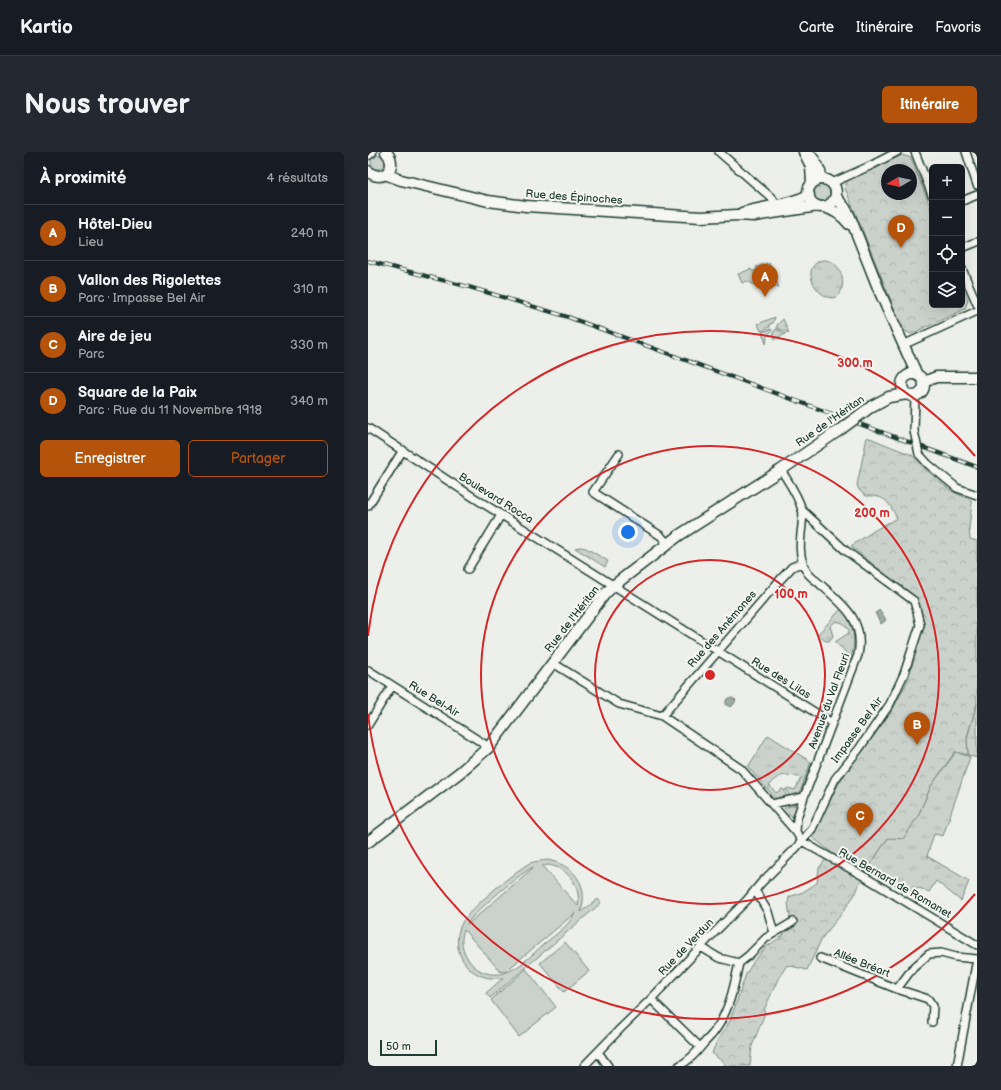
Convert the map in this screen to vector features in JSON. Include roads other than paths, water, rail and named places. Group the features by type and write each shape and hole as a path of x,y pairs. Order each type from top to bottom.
{"street":[{"path":"719,152 773,199 777,209"},
{"path":"805,152 816,163 821,172 822,179"},
{"path":"805,152 811,166 812,183 809,189 809,195 812,202 834,210 843,216 854,230"},
{"path":"832,183 897,152"},
{"path":"915,152 929,187"},
{"path":"966,152 977,185"},
{"path":"370,174 379,176 388,160"},
{"name":"Rue des Épinoches","path":"388,160 396,179 490,201 526,206 701,217 737,215 754,216 777,209 809,195"},
{"path":"968,160 977,160"},
{"path":"812,183 816,180 822,179 832,183 836,190 836,197 832,202 821,206"},
{"path":"965,200 977,196"},
{"path":"836,197 845,208 903,347 910,358 913,379 923,389 919,395 911,395 903,390 913,379"},
{"name":"Rue des Épinoches","path":"777,209 821,206"},
{"path":"965,247 977,242"},
{"path":"963,272 977,304"},
{"path":"903,347 977,311"},
{"name":"Rue de l'Héritan","path":"881,400 886,394 913,379 936,377 977,378"},
{"path":"911,395 914,412 914,431 919,454 928,464 957,488 977,496"},
{"name":"Rue de l'Héritan","path":"368,842 459,773 489,747 613,586 709,515 781,470 881,400 889,397 911,395"},
{"name":"Boulevard Rocca","path":"368,428 501,515 717,651"},
{"path":"368,506 403,450"},
{"path":"619,454 593,492 661,536 668,544"},
{"name":"Avenue du Val Fleuri","path":"781,470 797,495 803,511 800,547 803,562 808,573 850,613 857,626 860,637 858,655 804,797 797,818 796,832"},
{"name":"Impasse Bel Air","path":"802,841 813,827 835,780 890,704 904,674 920,625 918,612 914,601 845,550 803,511"},
{"path":"468,569 501,515"},
{"name":"Rue des Anémones","path":"662,716 717,651 792,567 803,562"},
{"name":"Rue des Lilas","path":"717,651 832,723"},
{"path":"553,663 619,704 662,716 741,769 796,832 802,841"},
{"name":"Rue Bel-Air","path":"368,670 489,747"},
{"path":"368,725 392,686"},
{"path":"772,804 804,797"},
{"name":"Rue Bernard de Romanet","path":"802,841 865,877 977,945"},
{"name":"Rue de Verdun","path":"584,1066 651,999 802,841"},
{"path":"755,890 768,912 774,933"},
{"path":"679,1066 687,1062 695,1054 714,1032 723,1017 731,998 738,963 748,956 766,938 793,922"},
{"path":"701,946 719,958 738,963"},
{"name":"Allée Bréart","path":"897,989 912,969 929,954 941,953 956,957 977,959"},
{"name":"Allée Bréart","path":"820,958 897,989 928,999 933,1006 932,1022"},
{"path":"957,1066 977,959"},
{"path":"651,999 700,1047"},
{"path":"598,1052 608,1066"}],"railway":[{"path":"368,261 469,287 568,317 977,467"}],"place":[{"name":"Square de la Paix","path":"901,248"},
{"name":"Hôtel-Dieu","path":"765,297"},
{"name":"Vallon des Rigolettes","path":"917,745"},
{"name":"Aire de jeu","path":"860,836"}]}
